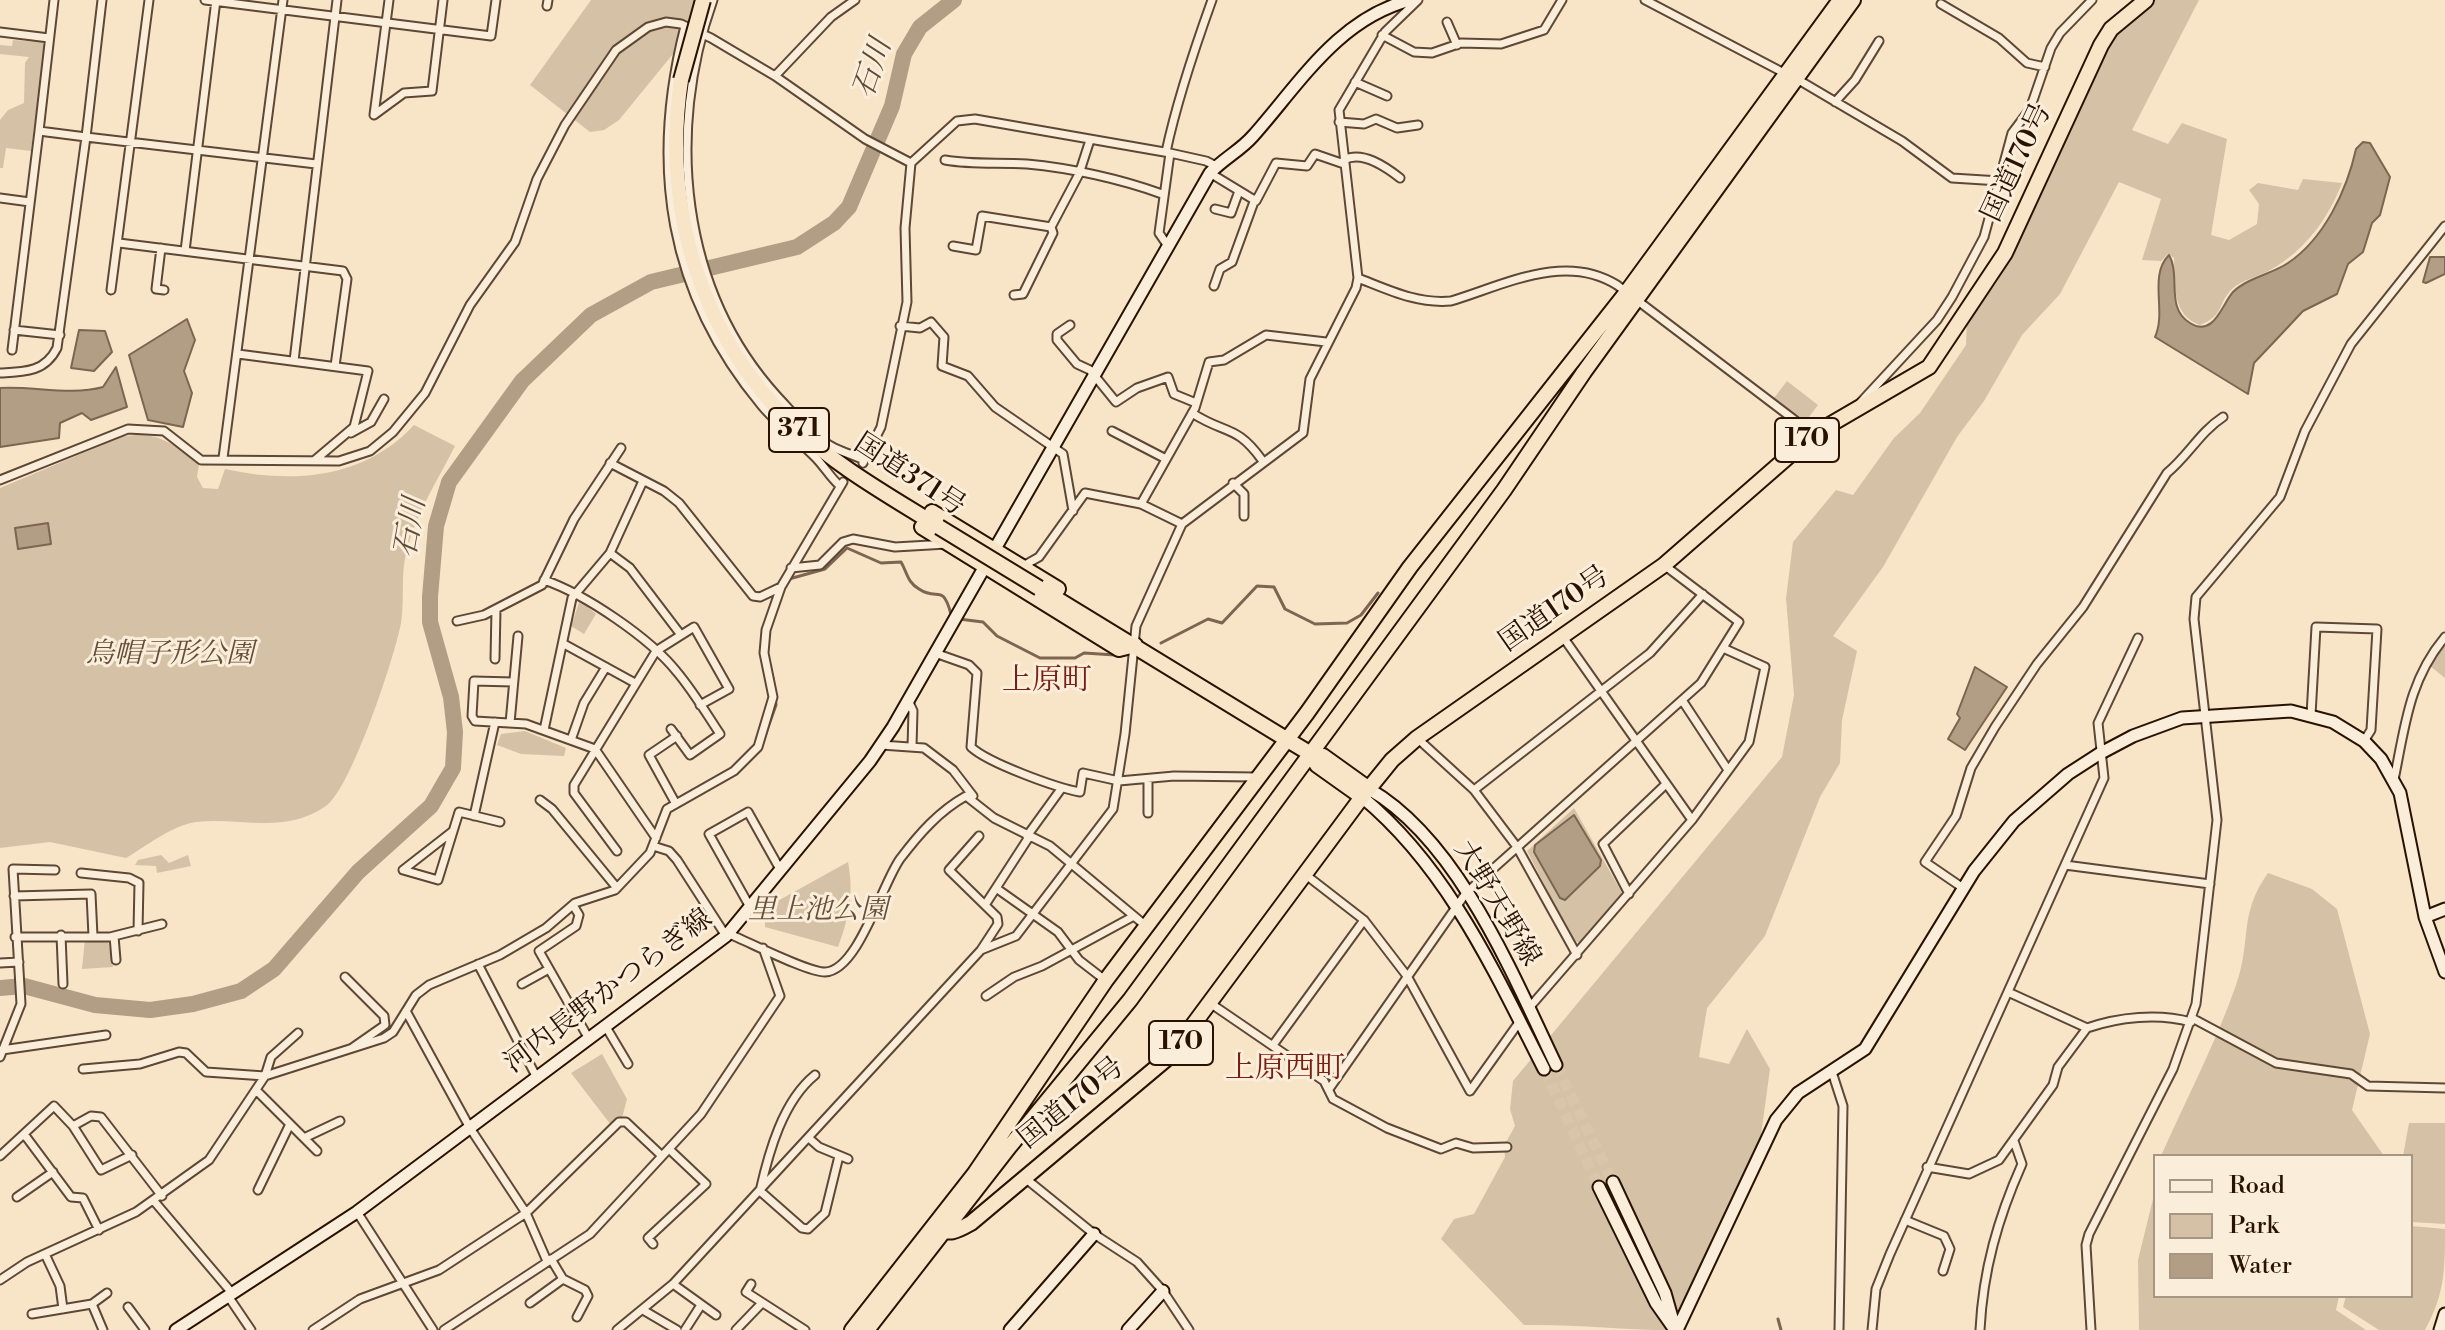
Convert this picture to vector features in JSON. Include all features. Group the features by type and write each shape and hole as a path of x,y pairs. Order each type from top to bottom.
{"highway":[{"name":"国道371号","path":"703,0 681,80 675,171 687,241 702,291 751,376 792,424 825,451 939,527 1311,754 1317,765 1365,793"},
{"name":"国道170号","path":"1792,76 1840,0"},
{"name":"国道170号","path":"852,1330 1120,1012 1311,754 1630,297 1792,76 1853,0"},
{"name":"国道170号","path":"940,1229 956,1232 971,1223 1170,1056 1365,793 1392,760 1417,738 1664,565 1814,434 1929,367 2005,253 2101,45 2111,29 2146,0"},
{"name":"国道170号","path":"867,1330 940,1229 1140,921 1258,777 1436,533 1630,297"},
{"path":"825,451 846,457 1023,566 1124,630 1135,645 1119,649 848,481 834,470 825,451"}],"street":[{"path":"12,350 54,0"},
{"path":"0,373 40,368 52,359 60,335 102,0"},
{"path":"111,290 149,0"},
{"path":"205,0 491,36 496,0"},
{"path":"223,458 283,0"},
{"path":"294,361 337,0"},
{"path":"389,0 374,115 404,93 432,91 443,0"},
{"path":"713,0 701,34 688,97 685,169 694,226 712,288 730,326 766,384 832,447 864,462 881,427 907,302 905,228 911,163 953,124 965,119 1206,161 1239,191 1255,199"},
{"path":"775,76 831,17 855,0"},
{"path":"1168,246 1159,233 1168,153 1181,87 1196,56 1212,0"},
{"path":"1213,170 1250,140 1351,26 1373,12 1410,0"},
{"path":"981,950 1016,936 1113,809 1140,613 1182,524 1262,460 1303,433 1310,379 1326,342 1356,288 1358,278 1339,110 1382,35 1418,0"},
{"path":"1382,35 1423,54 1457,45 1501,44 1522,34 1536,33 1553,20 1562,0"},
{"path":"1645,0 1792,76 1902,141 1952,178 2000,181"},
{"path":"1859,406 1937,320 1952,297 1984,237 2012,133 2030,109 2060,33 2092,0"},
{"path":"185,251 216,1"},
{"path":"1941,4 1999,38 2027,63 2045,67"},
{"path":"0,480 128,429 164,431 201,460 339,461 370,451 402,421 425,393 470,305 515,242 537,179 558,138 616,50 648,27 666,22 701,34 775,76 865,139 911,163"},
{"path":"1447,22 1456,36 1457,45"},
{"path":"83,1069 140,1064 179,1052 186,1053 206,1072 265,1076 384,1038 393,1032 416,995 429,985 478,964 546,928 573,905 617,888 654,842 667,809 734,771 758,747 773,697 764,641 781,587 841,484 764,409 736,373 702,312 682,264 666,164 669,100 685,26"},
{"path":"0,32 49,38"},
{"path":"1835,102 1855,80 1879,41"},
{"path":"1355,82 1387,96"},
{"path":"1339,122 1364,124 1376,119 1397,128 1416,128"},
{"path":"39,131 316,164"},
{"path":"1014,295 1023,294 1053,233 1051,227 1079,174 1090,140"},
{"path":"1214,286 1220,269 1232,262 1255,199 1276,163 1307,166 1315,154 1344,162"},
{"path":"1344,162 1351,156 1369,160 1400,178"},
{"path":"945,160 981,166 1032,165 1139,185 1162,194"},
{"name":"河内長野かつらぎ線","path":"176,1330 357,1212 727,935 881,745 1213,170"},
{"path":"1215,209 1231,213 1239,191"},
{"path":"0,198 30,202"},
{"path":"953,246 976,250 982,216 1051,227"},
{"path":"2091,1330 2086,1245 2089,1234 2173,1069 2192,1020 2217,820 2194,619 2196,597 2273,509 2305,431 2351,344 2445,226"},
{"path":"119,243 343,271 347,279 335,366"},
{"path":"145,287 160,289 161,248"},
{"path":"1358,278 1415,300 1433,303 1451,301 1555,270 1575,269 1606,278 1814,434"},
{"path":"900,326 920,328 931,322 944,337 942,366 968,376 995,407 1065,457 1064,477 1073,497 1073,511"},
{"path":"1070,325 1057,334 1057,340 1077,364 1094,375 1116,402 1137,388 1168,377 1174,394 1196,403"},
{"path":"14,330 60,335"},
{"path":"1141,504 1192,413 1209,362 1224,360 1266,335 1326,342"},
{"path":"238,354 368,371 360,412 349,434"},
{"path":"315,460 332,443 371,422 384,399"},
{"path":"1192,413 1213,426 1239,432 1262,460"},
{"path":"1963,888 1925,862 1956,816 1971,768 2037,664 2083,607 2167,473 2181,461 2207,428 2223,417"},
{"path":"1112,431 1166,459"},
{"path":"457,621 484,615 535,590 544,580 574,519 621,448"},
{"path":"610,463 679,503 753,596 760,597 781,587"},
{"path":"544,730 576,591 610,553 643,481"},
{"path":"1233,483 1244,494 1244,516"},
{"path":"1023,566 1039,557 1085,493 1141,504 1182,524"},
{"path":"791,568 820,565 843,542 853,539 895,547 949,544"},
{"path":"610,553 630,568 681,635"},
{"path":"1329,1089 1466,893 1633,740 1701,683 1739,622 1664,565"},
{"path":"544,580 576,591 656,651 677,671 720,734 690,755 674,733 649,755 676,804"},
{"path":"1474,790 1650,653 1703,594"},
{"path":"495,659 496,609"},
{"path":"617,851 574,793 574,785 656,651 694,627 729,689 700,705"},
{"path":"2311,715 2316,627 2377,629 2371,730 2364,741"},
{"path":"510,723 518,636"},
{"path":"1563,637 1692,820"},
{"path":"2394,780 2409,700 2418,676 2445,637"},
{"path":"1872,1330 1876,1289 1927,1167 2104,778 2098,723 2138,638"},
{"path":"564,644 635,683"},
{"path":"1529,1008 1692,820 1749,742 1766,674 1765,667 1723,648"},
{"path":"935,653 969,665 977,673 971,747 1001,768 1016,768 1061,789 1080,792 1083,773 1119,781 1174,776 1258,777"},
{"path":"571,740 584,703 606,667"},
{"path":"513,682 474,681 472,716 475,721 510,723 544,730 595,749 654,842 677,860 727,935 816,970 836,969 846,963 899,861 946,807 966,796 994,818 1045,842 1140,921 1014,977 986,996"},
{"path":"908,700 913,711 912,747"},
{"path":"1682,700 1728,770"},
{"path":"1676,1330 1776,1120 1798,1093 1865,1049 1963,888 2014,821 2068,774 2099,754 2160,725 2204,714 2291,711 2333,722 2364,741 2394,780 2403,806 2425,917 2445,972"},
{"path":"474,816 495,722"},
{"path":"1417,738 1474,790 1517,847 1577,955"},
{"path":"881,745 924,748 953,770 967,791 994,818"},
{"path":"1148,780 1148,813"},
{"path":"1629,894 1603,844 1666,784"},
{"path":"985,905 1061,789"},
{"name":"大野天野線","path":"1365,793 1387,800 1436,848 1466,893 1529,1008 1550,1067 1520,1021 1457,905 1400,831 1365,793"},
{"path":"540,800 552,809 617,888"},
{"path":"453,831 403,870 438,880 459,812 500,822"},
{"path":"751,908 709,834 748,812 781,871"},
{"path":"617,1330 673,1284 810,1139 981,950 998,924 997,917 949,870 979,836"},
{"path":"2065,865 2210,884"},
{"path":"1,1052 21,1004 13,869 55,870"},
{"path":"81,873 129,878 139,883 138,931"},
{"path":"1306,875 1364,920 1407,976 1470,1091 1520,1021"},
{"path":"996,888 1058,932 1070,950 1101,977"},
{"path":"14,896 91,894 93,936"},
{"path":"573,905 579,915 576,926 539,951 589,1039"},
{"path":"2425,917 2445,909"},
{"path":"1273,1045 1364,920"},
{"path":"15,937 114,936 162,924"},
{"path":"61,935 63,984"},
{"path":"114,936 116,960"},
{"path":"444,1330 590,1234 701,1114 780,996 763,948"},
{"path":"0,963 19,962"},
{"path":"478,964 537,1078"},
{"path":"522,984 549,969"},
{"path":"345,977 384,1016 385,1025 350,1050"},
{"path":"2008,992 2087,1028 2128,1019 2172,1017 2192,1020 2276,1063 2351,1074 2368,1086 2445,1088"},
{"path":"1210,1003 1273,1045 1329,1089 1333,1099 1387,1128 1441,1149 1456,1143 1473,1148 1507,1147"},
{"path":"406,1011 470,1128 526,1213 549,1260 563,1279 585,1290 588,1296 577,1317"},
{"path":"606,1027 628,1064"},
{"path":"1927,1167 1969,1174 1999,1160 2053,1085 2058,1067 2087,1028"},
{"path":"0,1280 158,1198 209,1160 265,1076 271,1057 298,1033"},
{"path":"1,1052 106,1035"},
{"path":"1832,1072 1843,1106 1839,1330"},
{"path":"760,1191 769,1150 800,1087 815,1075"},
{"path":"256,1090 317,1151"},
{"path":"0,1156 54,1106 73,1126 101,1170 132,1155"},
{"path":"73,1126 91,1116 101,1117 132,1155 158,1198 230,1294 251,1330"},
{"path":"304,1138 340,1121"},
{"path":"313,1330 360,1299 439,1270 526,1213 619,1122 626,1122 662,1156"},
{"path":"258,1190 290,1124"},
{"path":"24,1134 71,1197 83,1198 99,1230"},
{"path":"810,1139 848,1159"},
{"path":"1980,1330 1984,1279 1997,1221 2022,1164 2014,1141"},
{"path":"653,1244 648,1238 706,1184 669,1149"},
{"path":"760,1191 802,1228 808,1229 825,1213 839,1156"},
{"path":"17,1197 53,1172"},
{"path":"1024,1177 1094,1234 1137,1262 1163,1291 1189,1330"},
{"path":"1613,1182 1665,1293 1676,1330"},
{"path":"1599,1187 1656,1303 1676,1330"},
{"path":"357,1212 433,1330"},
{"path":"1905,1220 1944,1236 1950,1249 1943,1271"},
{"path":"1010,1330 1094,1234"},
{"path":"45,1254 60,1286 63,1309"},
{"path":"530,1303 563,1279"},
{"path":"673,1284 716,1315"},
{"path":"751,1284 746,1292 805,1330"},
{"path":"1128,1330 1163,1291"},
{"path":"32,1314 92,1304 107,1293"},
{"path":"736,1330 762,1303"},
{"path":"92,1304 103,1330"},
{"path":"685,1330 701,1305"},
{"path":"128,1307 145,1330"},
{"path":"643,1310 677,1330"},
{"path":"2440,1330 2445,1314"}],"green space":[{"path":"591,0 717,0 619,120 604,130 590,132 530,85"},
{"path":"2152,0 2199,0 2132,130 2168,144 2182,123 2227,139 2211,235 2229,240 2257,224 2259,204 2249,190 2258,183 2298,190 2303,179 2342,183 2336,196 2323,221 2295,252 2272,269 2232,289 2217,313 2200,325 2191,321 2180,307 2175,288 2174,258 2168,254 2161,261 2142,260 2161,199 2119,182 2060,294 2022,335 1984,401 1957,437 1883,567 1833,636 1857,651 1842,720 1840,763 1820,797 1765,936 1707,1008 1699,1057 1729,1064 1747,1029 1770,1069 1761,1135 1671,1330 1524,1325 1441,1239 1454,1219 1474,1214 1505,1157 1504,1146 1515,1126 1510,1109 1513,1081 1782,757 1794,695 1786,598 1793,542 1836,490 1853,495 1894,438 1920,413 1966,345 1967,319 1997,282 2109,44 2118,30"},
{"path":"13,40 42,42 45,47 31,151 6,148 3,168 0,168 0,120 8,110 24,103 25,63 29,57 0,54 0,45 12,46"},
{"path":"1787,381 1818,405 1806,421 1774,398"},
{"name":"烏帽子形公園","path":"414,425 455,446 411,536 405,559 401,623 381,691 347,775 326,806 294,820 187,824 126,858 50,842 0,848 0,488 121,437 134,435 154,437 172,444 199,464 197,477 203,488 218,489 225,469 276,476 326,473 373,457"},
{"path":"580,600 596,614 584,634 571,626"},
{"path":"2445,642 2445,678 2430,666"},
{"path":"525,731 566,748 564,756 521,754 497,745 501,734"},
{"path":"1574,808 1621,891 1621,898 1582,942 1574,942 1527,851"},
{"path":"161,855 169,863 188,855 191,866 157,873 156,866 135,865 138,860"},
{"name":"里上池公園","path":"848,862 851,884 849,905 838,947 765,927 765,908"},
{"path":"2268,873 2312,889 2337,909 2370,1034 2352,1110 2383,1154 2162,1154 2228,1007 2241,969 2249,915"},
{"path":"85,939 108,941 113,967 82,969"},
{"path":"602,1054 627,1099 622,1118 611,1125 571,1073"},
{"path":"2409,1123 2445,1123 2445,1224 2413,1222 2413,1154 2403,1154"},
{"path":"2153,1199 2153,1298 2339,1298 2336,1310 2366,1330 2139,1330 2138,1260"},
{"path":"2413,1226 2445,1229 2440,1293 2425,1330 2379,1330 2343,1307 2345,1298 2413,1298"}],"water":[{"path":"2363,142 2370,143 2390,177 2380,215 2372,223 2363,252 2348,264 2337,294 2303,311 2254,363 2248,394 2155,337 2160,273 2169,255 2182,317 2198,326 2211,323 2239,287 2288,263 2313,241 2340,197 2356,149"},
{"path":"2430,257 2445,257 2445,274 2426,283 2423,282"},
{"path":"187,319 195,340 184,371 192,393 183,427 148,420 129,355"},
{"path":"79,330 105,331 112,352 94,371 71,368"},
{"path":"116,367 127,407 91,420 82,413 60,423 59,438 0,447 0,388 90,390 103,387"},
{"path":"48,523 51,544 18,549 15,528"},
{"path":"1975,667 2007,687 1965,750 1948,739 1960,718 1957,714"},
{"path":"1574,815 1601,860 1600,866 1565,900 1560,898 1534,852 1535,845"}],"waterway":[{"name":"石川","path":"0,988 24,986 95,1005 150,1010 193,1004 241,991 274,969 358,872 431,806 453,768 455,732 451,697 430,622 436,526 449,482 522,381 591,315 651,282 797,247 834,223 849,207 892,106 904,54 920,27 954,0"},
{"path":"789,579 825,569 847,548 881,563 901,562 908,577 919,589 945,598 951,614"},
{"path":"769,631 785,586"},
{"path":"1161,643 1208,619 1222,623 1257,586 1274,587 1285,609 1315,624 1347,623 1361,615 1378,593"},
{"path":"959,619 983,622 997,636 1040,658 1075,658 1084,653 1115,655"},
{"path":"762,744 776,705 773,678"},
{"path":"744,766 753,757"},
{"path":"1778,1319 1781,1330"}],"tunnel":[{"path":"1556,1065 1613,1182"},
{"path":"1544,1069 1599,1187"}],"district":[{"name":"上原町","path":"1047,682"},
{"name":"上原西町","path":"1285,1070"}]}
